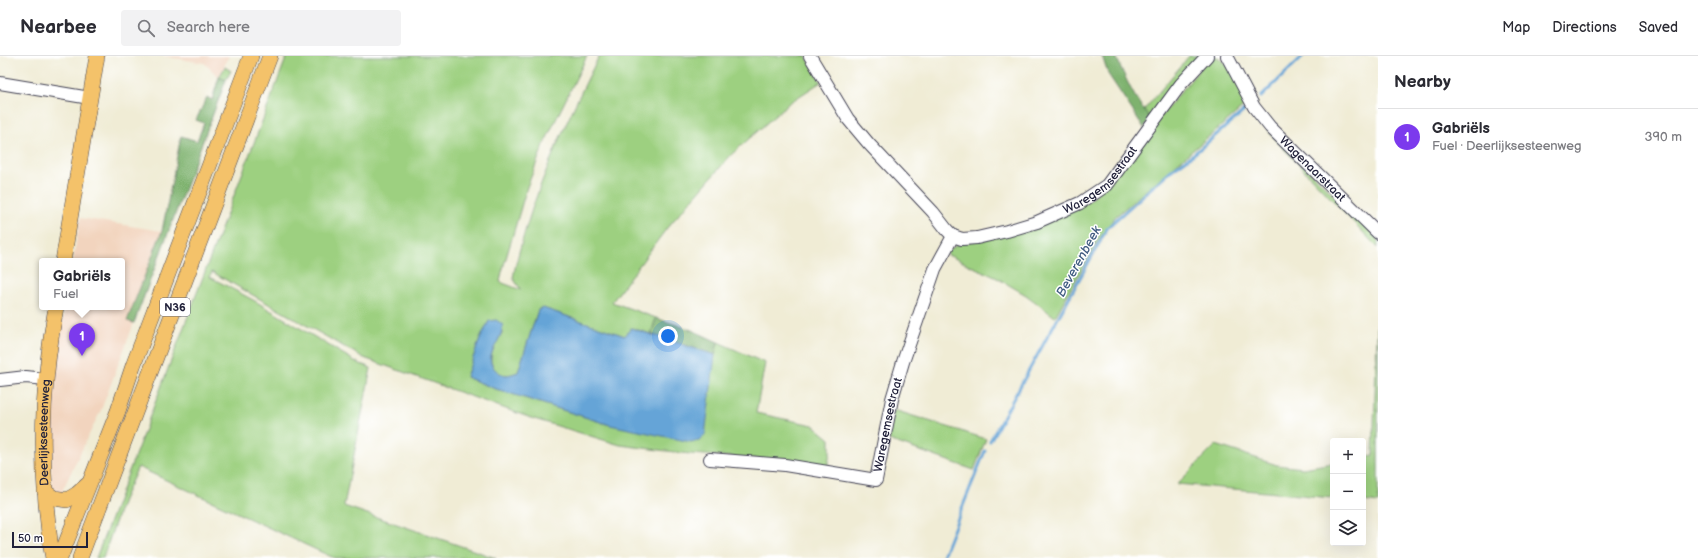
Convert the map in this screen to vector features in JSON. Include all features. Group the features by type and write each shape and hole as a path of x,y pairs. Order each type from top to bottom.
{"main road":[{"path":"63,258 97,56"},
{"name":"N36","path":"60,558 251,56"},
{"name":"N36","path":"80,558 270,56"},
{"name":"Deerlijksesteenweg","path":"53,558 50,543 42,454 46,378 56,310"},
{"path":"45,492 54,498 67,500 77,494 89,482"}],"street":[{"path":"810,56 848,119 884,161 933,212 953,236"},
{"name":"Waregemsestraat","path":"710,459 785,465 876,480 892,399 903,362 935,269 953,236 962,239 977,238 1014,229 1053,216 1080,203 1107,185 1181,84 1207,56"},
{"name":"Wagenaarstraat","path":"1227,56 1252,102 1270,128 1378,233"},
{"path":"0,83 90,98"},
{"path":"0,380 26,377 46,378"}],"shaded area":[{"path":"162,56 229,56 219,77 204,63"},
{"path":"80,218 162,231 127,321 134,323 101,410 63,489 63,495 51,488 51,386 64,310 125,310 125,258 73,258"}],"green space":[{"path":"287,56 587,56 545,142 527,187 502,272 500,282 521,290 513,278 533,206 559,140 599,56 806,56 821,82 789,103 731,155 667,228 612,302 656,318 651,334 632,328 625,336 543,308 538,310 518,372 504,375 493,367 491,362 492,351 503,331 489,321 480,339 466,377 493,388 610,425 715,355 718,342 765,363 756,413 813,425 830,439 830,454 827,468 763,459 690,454 620,445 531,418 364,358 212,272 210,277 255,301 358,363 371,368 344,506 496,558 334,558 138,467 123,500 103,558 96,558"},
{"path":"1102,56 1116,56 1131,88 1150,118 1144,128 1108,74"},
{"path":"1189,56 1201,56 1150,118 1144,110"},
{"path":"1213,56 1219,58 1229,68 1248,103 1115,217 1097,242 1055,317 1026,295 997,278 948,255 947,252 958,244 1017,232 1092,199 1209,58"},
{"path":"225,67 231,71 226,80 219,77"},
{"path":"219,77 226,80 134,323 127,321 162,231 181,136 197,141 204,123 196,120 207,97 212,100"},
{"path":"1268,131 1378,238 1378,248 1283,148"},
{"path":"1378,303 1378,503 1366,501 1366,456 1373,455"},
{"path":"656,318 692,330 718,342 715,355 651,334"},
{"path":"894,410 986,439 974,470 889,440"},
{"path":"1216,445 1277,465 1303,468 1330,464 1330,498 1177,484"}],"water":[{"path":"543,308 625,336 631,328 715,355 705,435 699,440 691,442 610,425 493,388 466,377 480,339 489,321 496,320 502,324 502,330 491,354 492,366 497,371 505,375 518,372 538,310"}],"waterway":[{"name":"Beverenbeek","path":"1261,97 1303,56"},
{"name":"Beverenbeek","path":"990,441 1108,227 1169,172 1195,153 1244,111"},
{"name":"Beverenbeek","path":"942,558 985,451"}],"place":[{"name":"Gabriëls","path":"82,356"}]}
